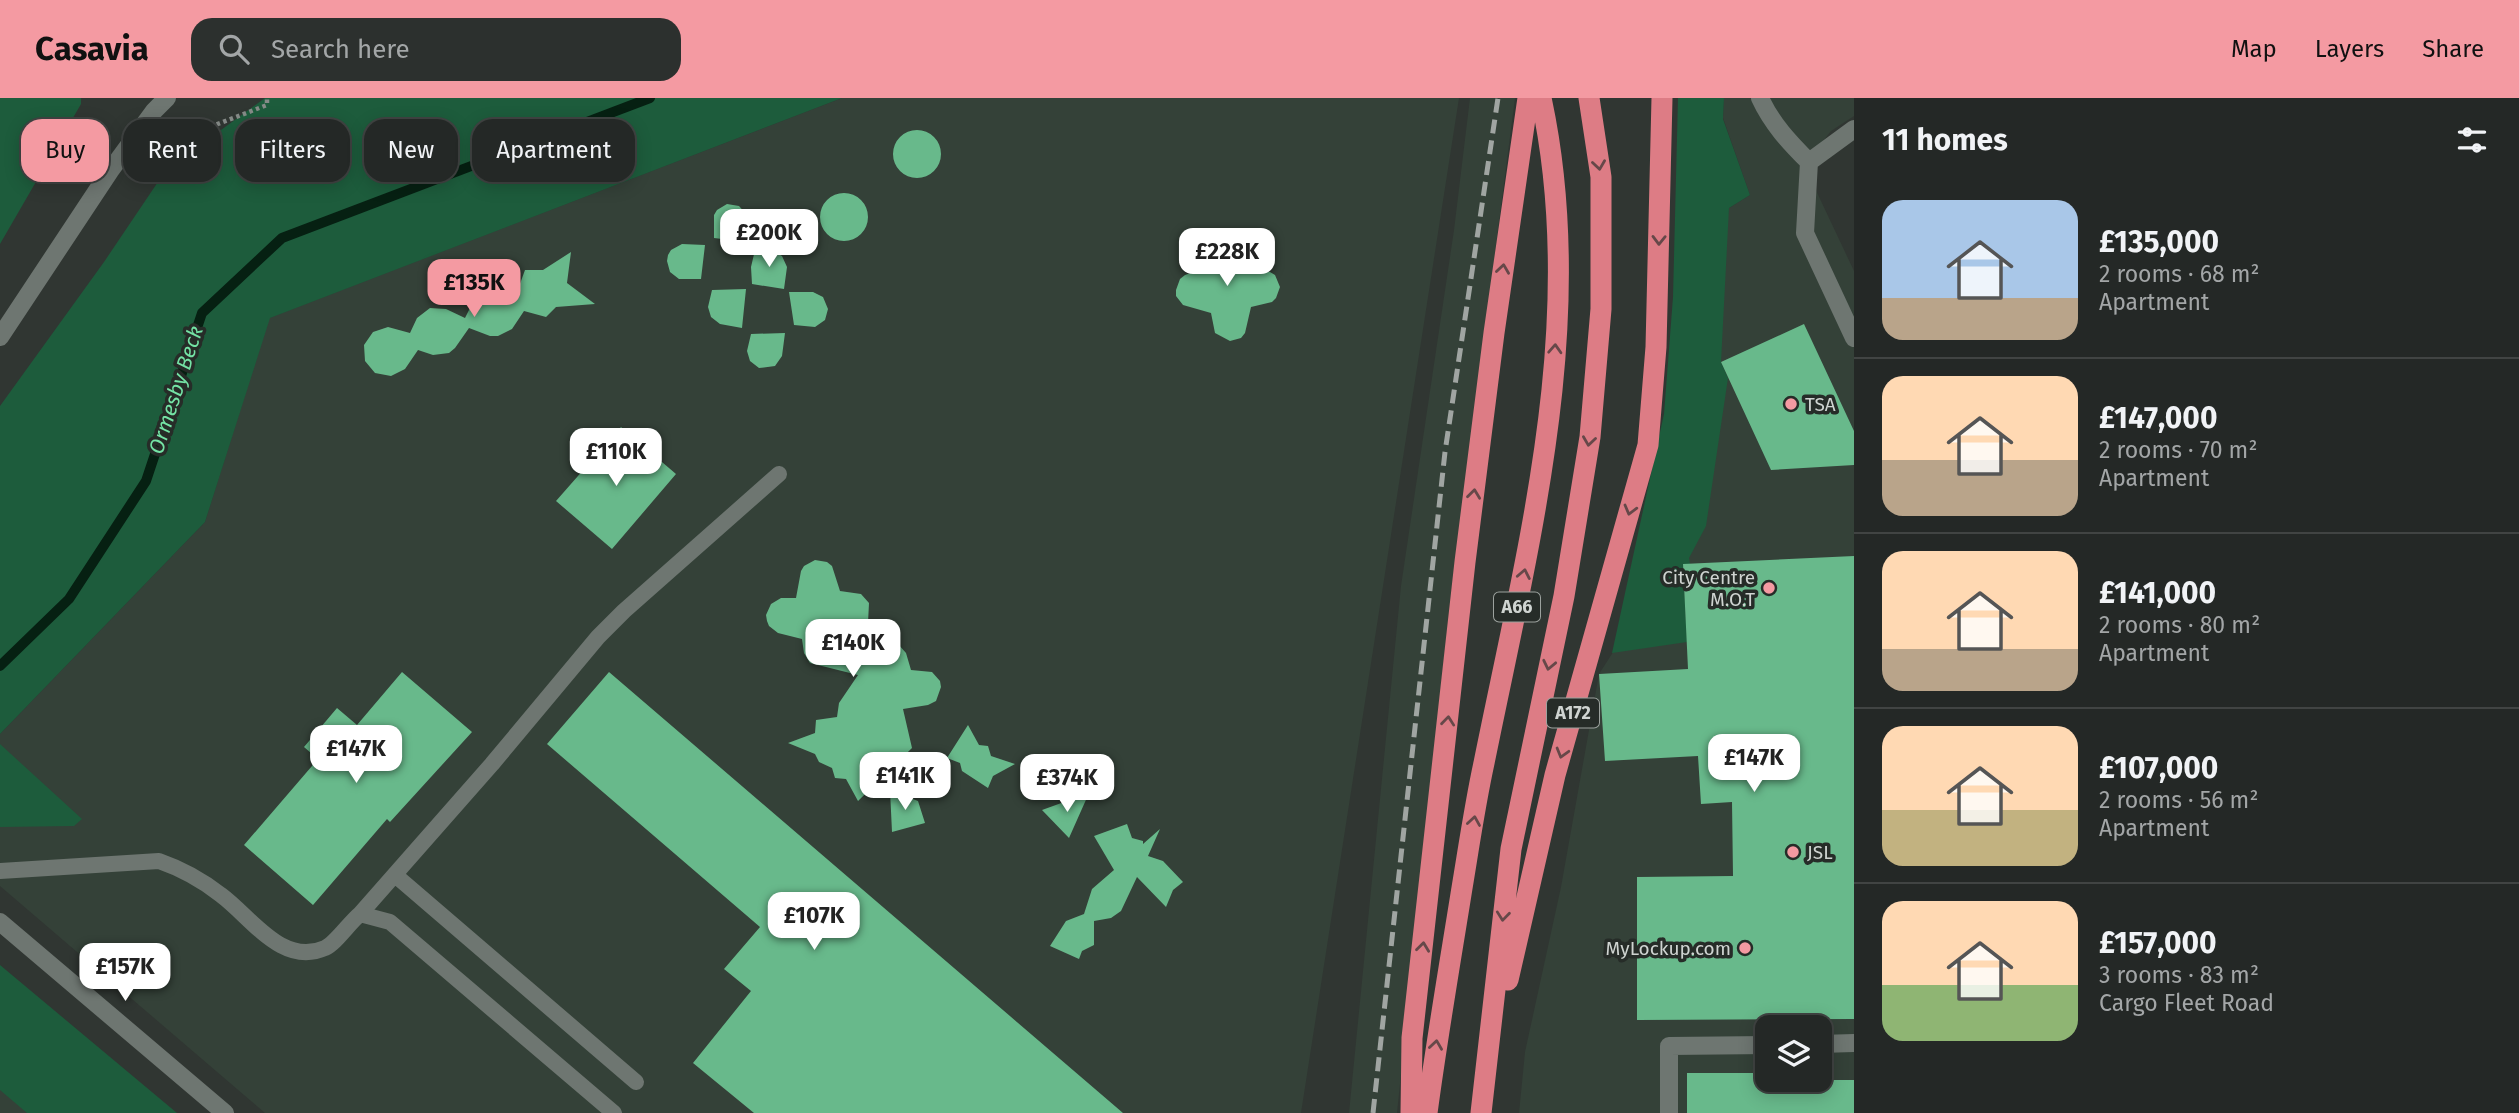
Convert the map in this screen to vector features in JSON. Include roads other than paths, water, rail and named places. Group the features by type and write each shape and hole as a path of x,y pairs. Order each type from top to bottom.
{"highway":[{"path":"1411,1113 1412,1038 1465,562 1528,98"},
{"name":"A66","path":"1427,1113 1483,765 1525,569 1552,400 1559,276 1552,148 1541,98"},
{"name":"A66","path":"1481,1113 1511,849 1564,596 1590,437 1601,309 1601,177 1589,98"},
{"name":"A172","path":"1485,1080 1555,775 1648,445 1656,346 1662,98"}],"street":[{"path":"0,337 110,171 154,111 167,98"},
{"path":"1760,98 1785,138 1809,162 1805,233 1854,338"},
{"path":"1809,162 1854,129"},
{"path":"0,922 225,1113"},
{"path":"1832,1044 1854,1044"},
{"path":"1669,1113 1669,1046 1755,1045"}],"lane":[{"path":"0,871 159,861 181,868 223,896 275,943 301,952 327,948 492,764 598,637 779,474"},
{"path":"395,874 636,1082"},
{"path":"360,914 390,922 614,1113"}],"waterway":[{"name":"Ormesby Beck","path":"0,666 69,599 146,481 202,313 282,238 650,98"}],"railway":[{"path":"1373,1113 1445,452 1498,98"}],"place":[{"name":"TSA","path":"1791,404"},
{"name":"City Centre M.O.T","path":"1769,588"},
{"name":"JSL","path":"1793,852"},
{"name":"MyLockup.com","path":"1745,948"}]}
